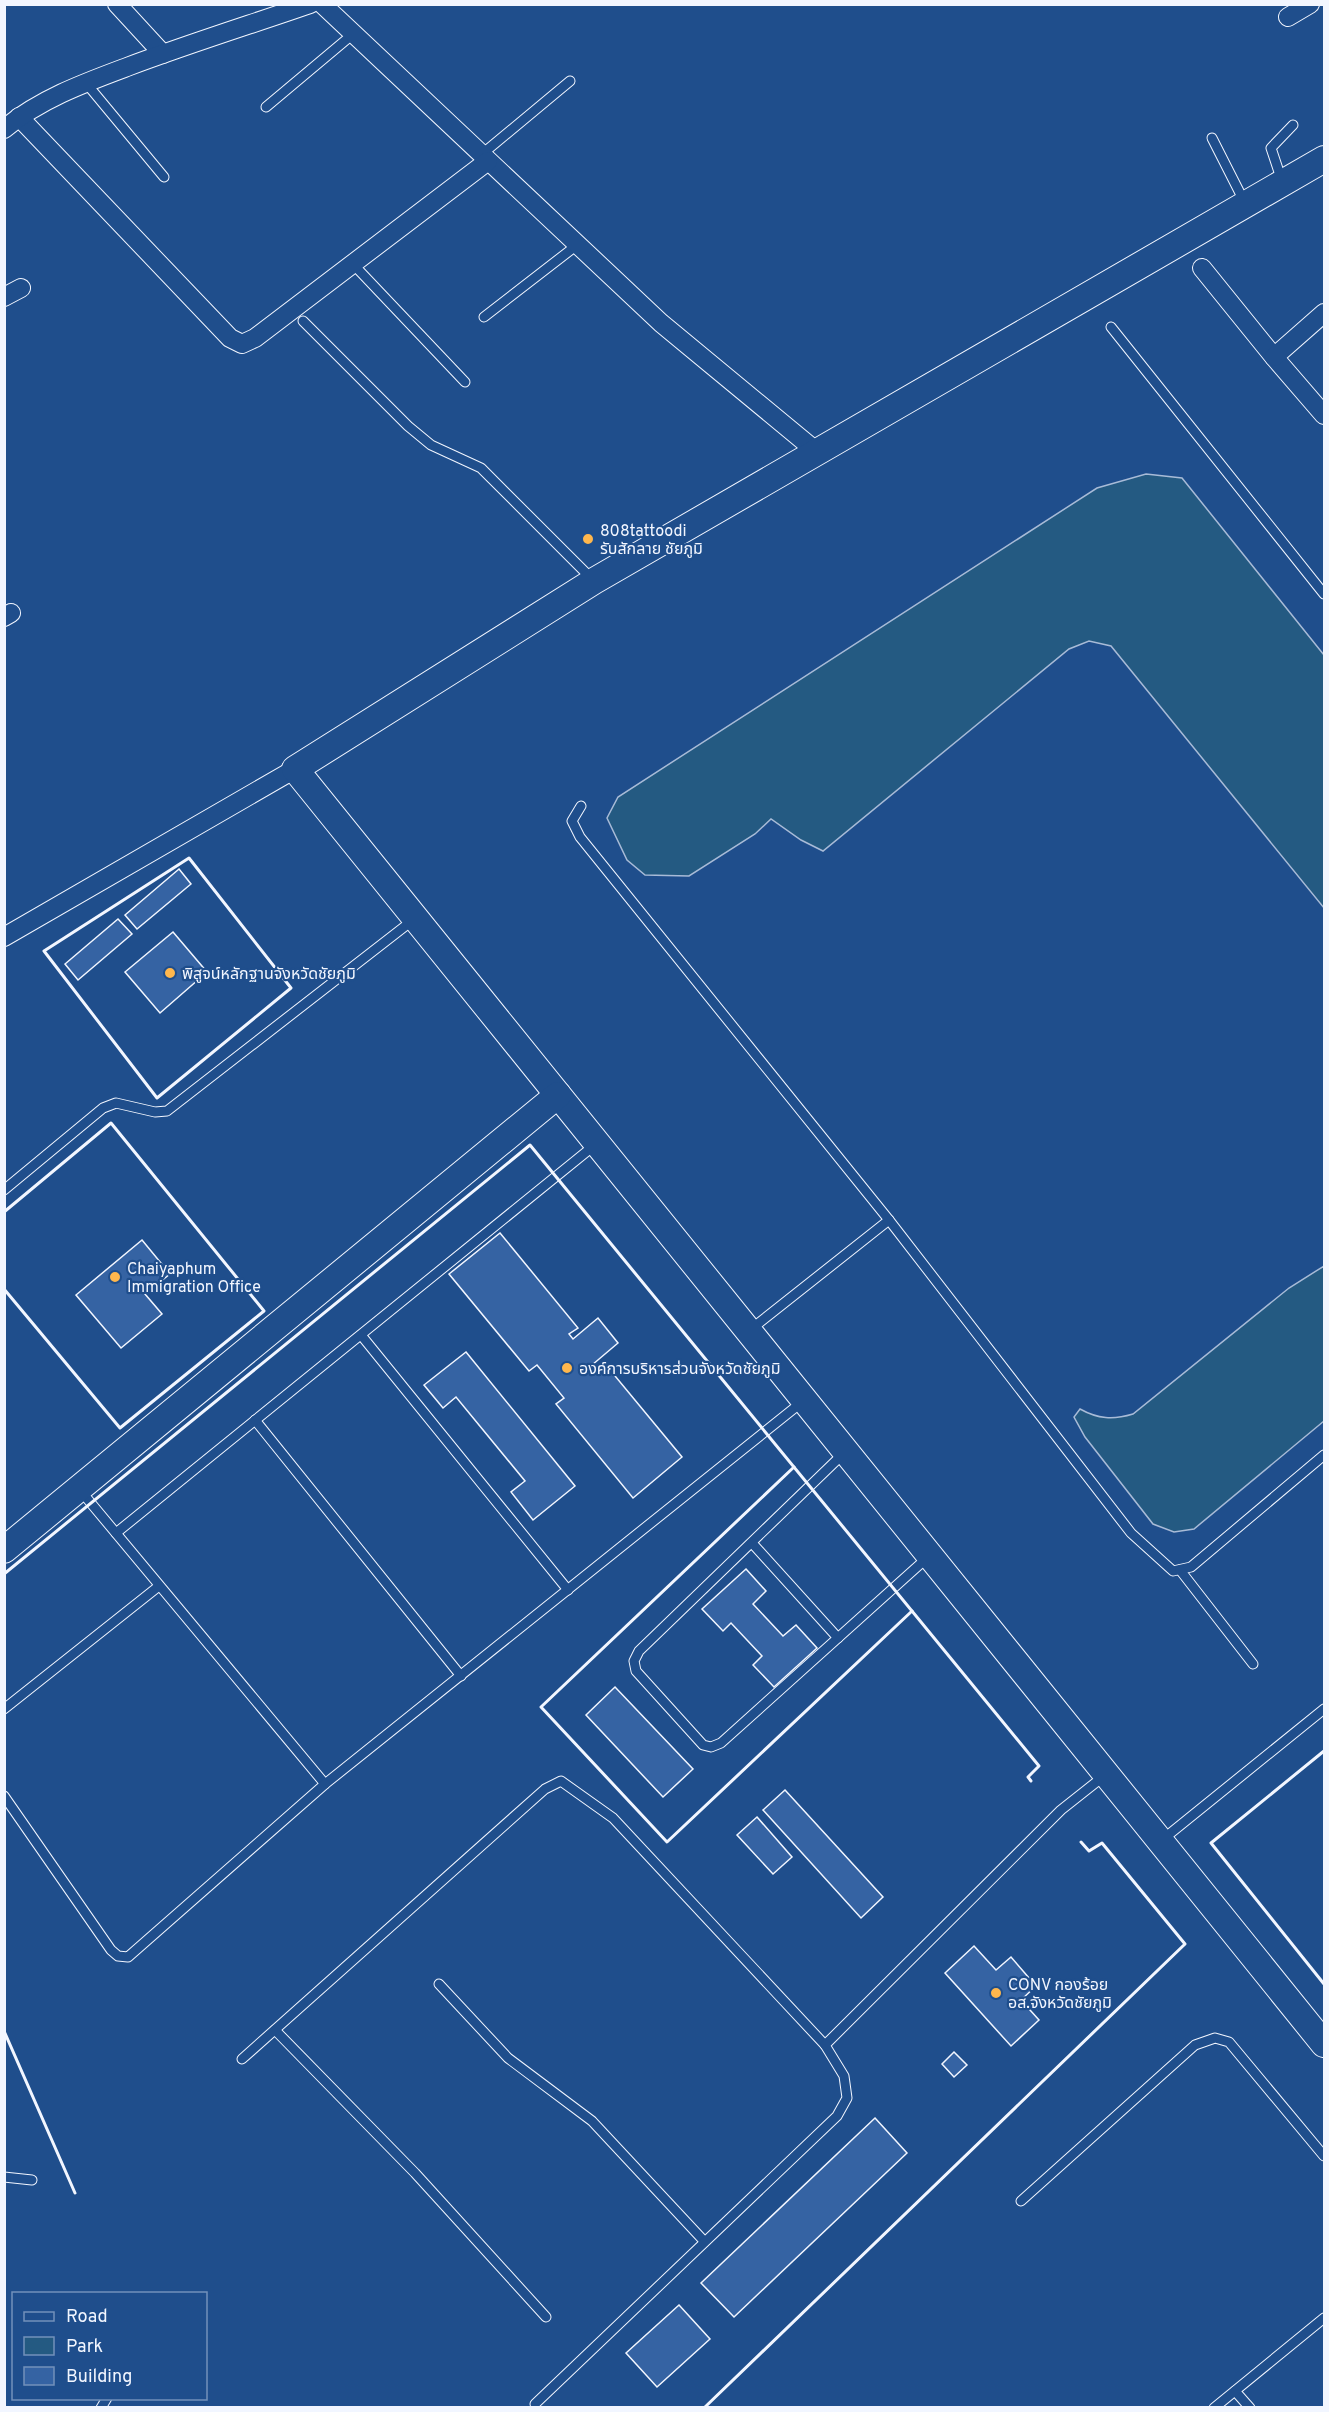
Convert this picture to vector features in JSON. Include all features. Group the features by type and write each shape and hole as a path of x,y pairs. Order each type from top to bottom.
{"street":[{"path":"117,4 163,54"},
{"path":"4,129 39,104 86,83 310,4"},
{"path":"322,4 660,323 816,452"},
{"path":"1288,17 1310,4"},
{"path":"19,117 231,338 242,344 255,338 353,264 485,158"},
{"path":"4,937 295,769 594,582 1324,159"},
{"path":"1202,268 1324,415"},
{"path":"4,297 21,288"},
{"path":"1274,357 1324,313"},
{"path":"295,769 1324,2044"},
{"path":"4,1550 558,1095"}],"lane":[{"path":"266,107 353,34"},
{"path":"485,158 570,81"},
{"path":"86,83 164,177"},
{"path":"1282,184 1271,148 1293,125"},
{"path":"1212,138 1246,205"},
{"path":"484,317 577,245"},
{"path":"353,264 465,382"},
{"path":"303,321 430,445 482,468 594,582"},
{"path":"1111,327 1324,594"},
{"path":"581,806 572,821 580,837 889,1220 1131,1533 1173,1571 1191,1567 1324,1455"},
{"path":"4,1190 103,1108 116,1103 156,1112 167,1110 415,918"},
{"path":"116,1533 597,1143"},
{"path":"748,1331 889,1220"},
{"path":"361,1335 568,1590"},
{"path":"4,1796 111,1950 118,1956 128,1957 325,1784 804,1400"},
{"path":"255,1420 460,1676"},
{"path":"846,1451 639,1651 634,1661 636,1671 703,1745 711,1747 721,1743 929,1555"},
{"path":"79,1489 325,1784"},
{"path":"752,1543 837,1638"},
{"path":"1180,1570 1253,1664"},
{"path":"4,1709 159,1586"},
{"path":"1160,1841 1324,1709"},
{"path":"825,2045 1061,1810 1106,1774"},
{"path":"242,2059 545,1789 561,1781 614,1818 825,2045 844,2076 847,2098 837,2116 535,2404"},
{"path":"439,1984 507,2058 591,2121 704,2241"},
{"path":"274,2030 416,2173 546,2317"},
{"path":"1021,2201 1195,2045 1215,2038 1229,2042 1324,2156"},
{"path":"4,2177 32,2180"},
{"path":"1214,2408 1324,2318"},
{"path":"1235,2391 1250,2408"}],"green space":[{"path":"1146,474 1182,478 1324,655 1324,908 1111,646 1089,641 1069,649 823,851 801,840 771,819 755,834 689,876 645,875 627,860 607,818 618,797 1097,488"},
{"path":"1324,1266 1324,1421 1194,1529 1174,1532 1153,1524 1085,1437 1074,1417 1080,1409 1106,1418 1133,1414 1289,1288"}],"building":[{"path":"179,869 191,884 137,929 125,915"},
{"path":"118,919 132,934 78,980 65,964"},
{"path":"173,932 207,972 160,1013 125,972"},
{"name":"องค์การบริหารส่วนจังหวัดชัยภูมิ","path":"500,1233 578,1328 569,1334 573,1339 598,1318 618,1343 592,1365 598,1372 606,1365 682,1457 633,1498 556,1404 564,1398 537,1365 529,1371 449,1274"},
{"path":"142,1240 170,1274 145,1294 162,1314 121,1348 76,1295"},
{"path":"466,1352 575,1486 533,1520 511,1492 525,1481 456,1397 443,1408 424,1385"},
{"path":"746,1569 766,1591 753,1604 783,1636 796,1625 817,1648 774,1687 753,1665 762,1656 731,1623 723,1631 702,1609"},
{"path":"615,1687 693,1769 663,1797 586,1715"},
{"path":"785,1790 883,1897 861,1918 763,1810"},
{"path":"757,1817 792,1857 773,1874 737,1835"},
{"name":"CONV กองร้อย อส.จังหวัดชัยภูมิ","path":"974,1946 996,1970 1011,1957 1036,1986 1021,2000 1039,2020 1011,2046 945,1973"},
{"path":"954,2052 967,2065 954,2077 942,2064"},
{"path":"875,2118 907,2153 734,2317 701,2283"},
{"path":"679,2305 710,2339 657,2387 626,2353"}],"wall":[{"path":"189,858 291,988 157,1098 44,951 189,858"},
{"path":"4,1212 111,1123 264,1311 120,1428 4,1289"},
{"path":"4,1574 530,1145 1039,1766 1028,1777 1031,1781"},
{"path":"794,1467 541,1707 667,1842 912,1611"},
{"path":"1324,1751 1211,1843 1324,1984"},
{"path":"704,2408 1185,1944 1102,1843 1089,1851 1081,1842"},
{"path":"4,2031 75,2193"}],"place":[{"name":"808tattoodi รับสักลาย ชัยภูมิ","path":"588,539"},
{"name":"พิสูจน์หลักฐานจังหวัดชัยภูมิ","path":"170,973"},
{"name":"Chaiyaphum Immigration Office","path":"115,1277"},
{"name":"องค์การบริหารส่วนจังหวัดชัยภูมิ","path":"567,1368"},
{"name":"CONV กองร้อย อส.จังหวัดชัยภูมิ","path":"996,1993"}]}
